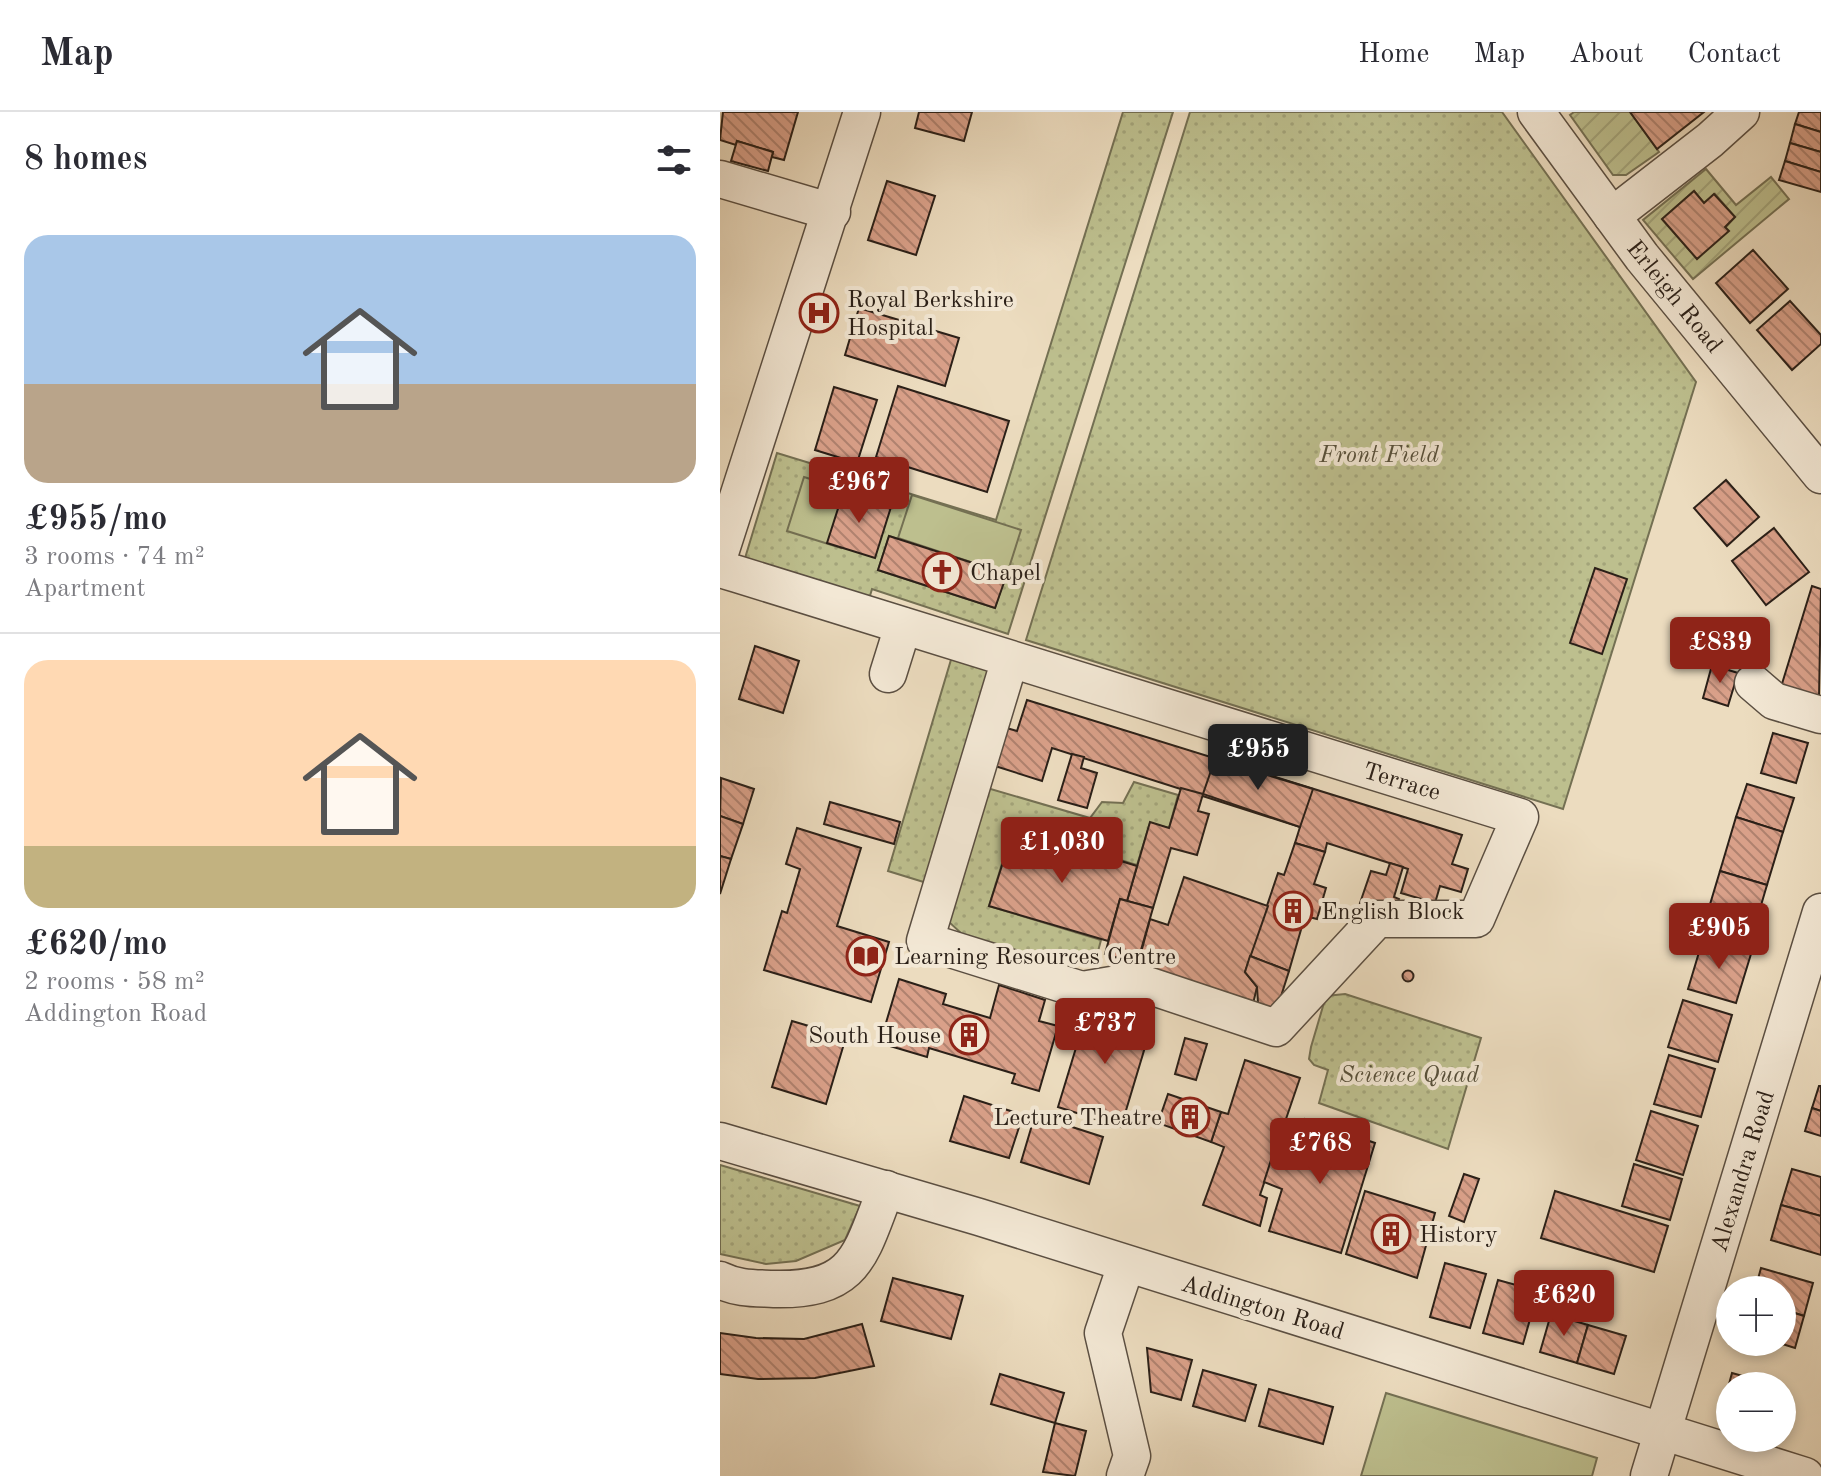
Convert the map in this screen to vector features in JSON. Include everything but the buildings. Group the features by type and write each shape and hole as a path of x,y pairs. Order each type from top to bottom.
{"street":[{"path":"720,553 728,502 832,212 862,112"},
{"name":"Erleigh Road","path":"1536,112 1642,257 1821,475"},
{"path":"1612,216 1741,112"},
{"path":"721,178 832,212"},
{"name":"Terrace","path":"720,569 1520,817 1476,919 1377,919 1276,1028 1135,981 1082,990 925,941 1010,659"},
{"path":"888,674 903,626"},
{"path":"1753,683 1774,701 1821,715"},
{"name":"Alexandra Road","path":"1649,1476 1821,912"},
{"name":"Addington Road","path":"720,1141 886,1189 1805,1476"},
{"path":"720,1280 734,1288 793,1289 838,1280 860,1256 886,1189"},
{"path":"1125,1476 1132,1456 1103,1333 1126,1265"}],"green space":[{"path":"1123,112 1173,112 1008,634 872,589 867,606 742,568 777,453 996,520","holes":["889,536 1006,574 995,608 878,570"]},
{"name":"Front Field","path":"1190,112 1502,112 1696,382 1563,809 1026,640"},
{"path":"1574,112 1630,112 1659,152 1626,175 1613,175 1570,115"},
{"path":"1706,169 1736,205 1771,177 1789,199 1693,279 1643,220","holes":["1694,191 1704,203 1715,194 1735,217 1697,259 1662,219"]},
{"path":"804,477 858,494 841,548 787,531"},
{"path":"912,495 1021,530 1007,574 898,538"},
{"path":"953,653 996,666 930,884 888,871"},
{"path":"1134,782 1178,795 1169,828 1150,823 1137,865 1013,828 989,906 1101,940 1096,959 1068,965 1008,953 963,935 949,922 977,785 1090,818 1102,802 1123,803"},
{"name":"Science Quad","path":"1345,994 1481,1038 1448,1149 1319,1103 1328,1070 1314,1065 1309,1059 1311,1047 1326,996"},
{"path":"720,1165 860,1206 845,1240 796,1261 766,1264 720,1254"},
{"path":"1386,1393 1597,1458 1592,1476 1361,1476"}],"place":[{"name":"Royal Berkshire Hospital","path":"819,313"},
{"name":"Chapel","path":"942,572"},
{"name":"English Block","path":"1293,911"},
{"name":"Learning Resources Centre","path":"866,956"},
{"name":"South House","path":"969,1035"},
{"name":"Lecture Theatre","path":"1190,1117"},
{"name":"History","path":"1391,1234"}]}
